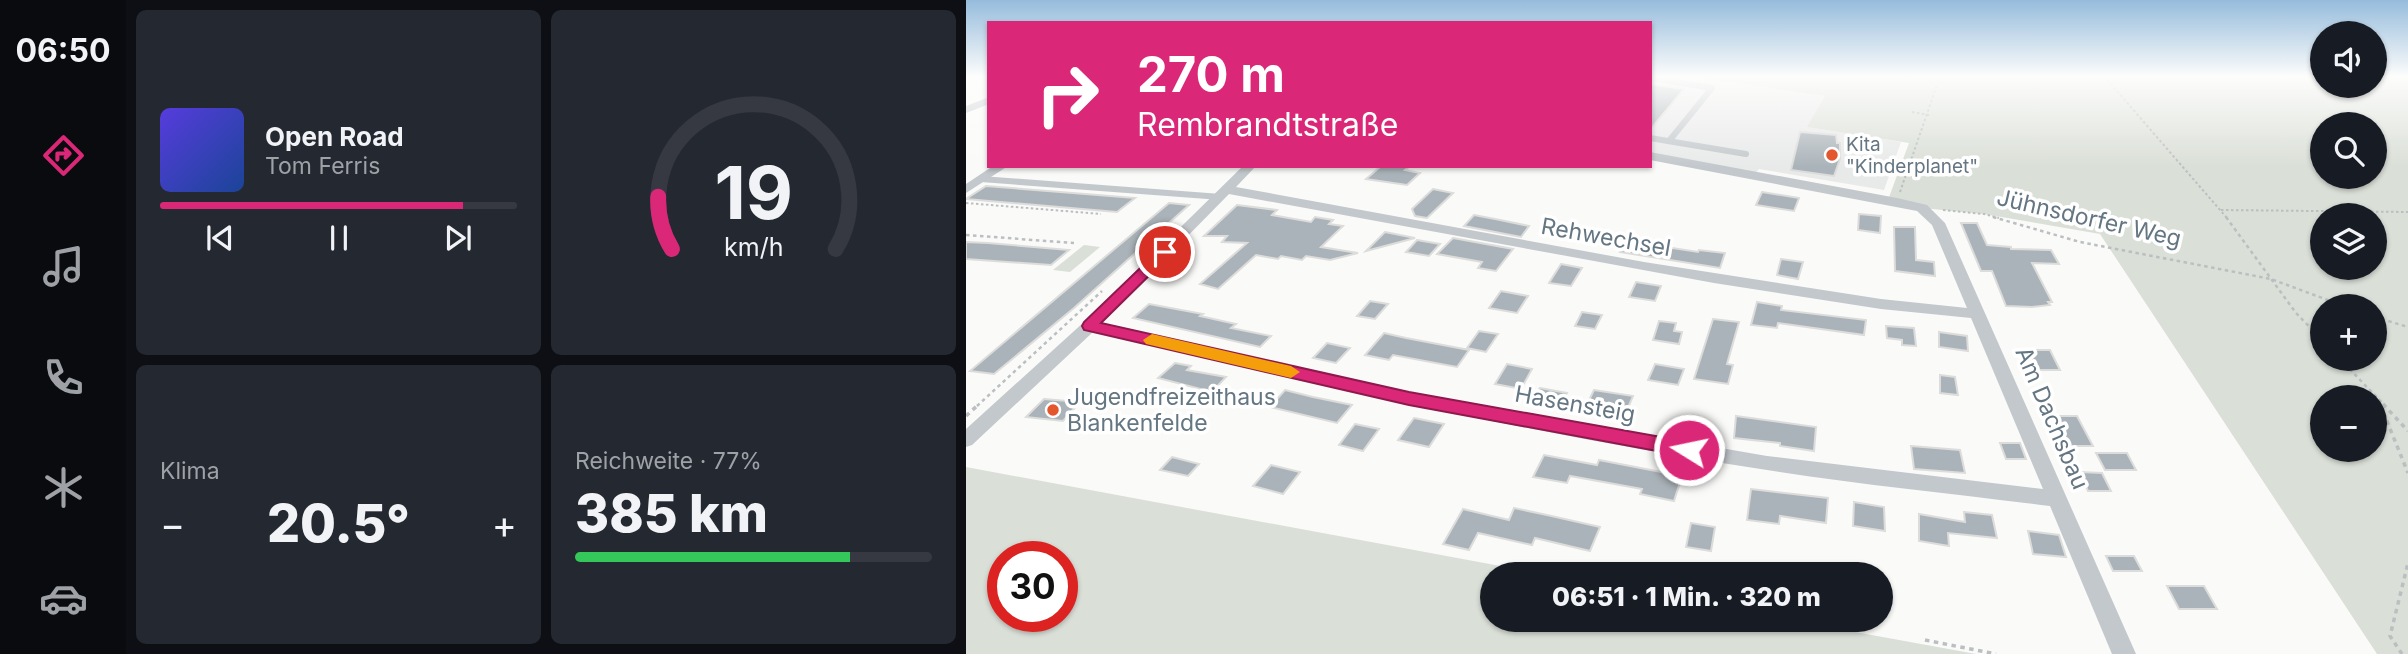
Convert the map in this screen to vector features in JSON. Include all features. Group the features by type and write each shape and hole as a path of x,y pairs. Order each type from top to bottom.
{"street":[{"path":"1652,156 1923,208"},
{"path":"966,189 999,168"},
{"path":"966,440 1090,326 1248,168"},
{"name":"Rehwechsel","path":"1225,193 1661,270 1919,309 1979,314"},
{"name":"Am Dachsbau","path":"1923,208 1938,223 2124,654"},
{"name":"Hasensteig","path":"1090,326 1409,399 1611,436 1767,463 2058,499"}],"lane":[{"path":"1669,141 1697,107"},
{"path":"1652,138 1746,154"},
{"path":"981,179 1225,193"}],"path":[{"path":"1897,202 1931,107"},
{"path":"2131,107 2221,210 2296,313 2310,328"},
{"path":"1912,112 1929,115"},
{"path":"966,203 1101,214"},
{"name":"Jühnsdorfer Weg","path":"1923,208 1984,214 2080,242 2271,279 2312,294"},
{"path":"2221,210 2408,212"},
{"path":"966,235 1074,243"},
{"path":"2387,321 2408,327"},
{"path":"2351,371 2364,385"},
{"path":"2387,409 2408,431"},
{"path":"2387,423 2408,473"},
{"path":"2402,654 2390,636 2408,562"},
{"path":"1925,640 1996,654"}],"shaded area":[{"path":"1652,107 1820,107 1808,127 1901,142 1884,190 1759,169 1753,176 1652,156"},
{"path":"1819,107 2408,107 2408,654 2377,654 2100,234 1984,214 1922,208 1888,200 1909,143 1807,127"},
{"path":"1084,245 1100,247 1070,272 1053,270"},
{"path":"966,467 1480,562 1480,632 1855,632 1976,654 966,654"}],"building":[{"path":"1652,107 1669,107 1652,128"},
{"path":"1800,132 1836,135 1837,143 1840,143 1840,159 1834,176 1791,170"},
{"path":"1379,168 1408,168 1405,170 1420,173 1407,185 1366,179"},
{"path":"986,186 1135,198 1117,212 966,199"},
{"path":"1433,189 1453,193 1427,218 1415,216 1412,209"},
{"path":"1762,192 1799,198 1794,211 1756,205"},
{"path":"1169,203 1189,205 1074,308 994,374 970,371"},
{"path":"1237,205 1277,210 1272,215 1311,222 1315,217 1333,220 1329,224 1343,226 1321,247 1358,253 1330,260 1306,256 1302,260 1281,256 1278,259 1256,255 1218,289 1200,284 1247,243 1222,242 1227,236 1204,236"},
{"path":"1859,214 1881,216 1880,233 1858,230"},
{"path":"1474,215 1529,226 1521,237 1464,226"},
{"path":"1961,223 1977,223 1987,245 2011,249 2051,250 2059,264 2032,263 2052,302 2048,302 2050,305 2006,306 1992,271 1981,271"},
{"path":"1894,227 1915,227 1916,260 1934,262 1935,276 1895,271"},
{"path":"1385,232 1415,238 1366,251"},
{"path":"1453,238 1513,249 1496,271 1478,268 1482,262 1437,254"},
{"path":"1417,240 1440,244 1429,256 1406,252"},
{"path":"1627,241 1698,252 1725,253 1720,268 1620,252"},
{"path":"966,242 1069,250 1051,265 966,259"},
{"path":"1781,259 1803,262 1798,279 1777,275"},
{"path":"1561,264 1582,268 1571,286 1549,283"},
{"path":"1636,282 1661,286 1655,301 1629,297"},
{"path":"1501,291 1528,296 1517,313 1489,308"},
{"path":"1370,301 1388,304 1375,319 1357,316"},
{"path":"1757,302 1782,306 1781,310 1866,320 1864,335 1778,323 1777,328 1751,325"},
{"path":"1149,304 1203,314 1200,316 1236,324 1231,328 1271,336 1260,347 1133,318"},
{"path":"1582,312 1602,315 1595,329 1575,326"},
{"path":"1713,319 1739,322 1727,364 1733,365 1728,384 1694,379"},
{"path":"1659,321 1676,323 1674,331 1682,332 1679,344 1653,340"},
{"path":"1886,326 1914,328 1916,346 1902,345 1902,340 1887,338"},
{"path":"1479,331 1498,334 1486,352 1467,348"},
{"path":"1939,332 1967,336 1968,351 1939,347"},
{"path":"1384,333 1469,350 1457,367 1393,355 1389,360 1365,355"},
{"path":"1327,343 1350,348 1336,363 1313,358"},
{"path":"2025,350 2050,350 2060,370 2034,370"},
{"path":"1175,363 1191,366 1187,370 1226,377 1212,392 1158,378"},
{"path":"1507,364 1532,369 1521,389 1495,384"},
{"path":"1655,364 1684,369 1678,385 1648,380"},
{"path":"1940,375 1955,377 1958,395 1940,393"},
{"path":"1540,388 1567,393 1560,407 1532,401"},
{"path":"1285,390 1352,405 1337,423 1270,407"},
{"path":"1594,390 1633,396 1625,415 1585,408"},
{"name":"Jugendfreizeithaus Blankenfelde","path":"1044,399 1080,402 1063,421 1026,417"},
{"path":"1736,416 1816,427 1814,451 1780,446 1780,443 1734,438"},
{"path":"2052,416 2077,416 2093,446 2066,446"},
{"path":"1414,418 1444,424 1429,447 1398,440"},
{"path":"1355,424 1379,429 1363,451 1339,445"},
{"path":"2000,443 2020,443 2026,459 2006,459"},
{"path":"1911,446 1960,450 1965,473 1914,469"},
{"path":"2096,453 2127,453 2136,470 2105,470"},
{"path":"1544,455 1597,465 1599,460 1682,476 1674,501 1640,494 1642,489 1570,476 1567,483 1533,477"},
{"path":"1172,457 1199,464 1188,476 1160,470"},
{"path":"1271,465 1300,472 1283,494 1253,486"},
{"path":"2080,472 2102,473 2111,491 2088,491"},
{"path":"1751,489 1828,498 1826,523 1780,516 1779,524 1747,520"},
{"path":"1854,502 1884,507 1885,531 1853,526"},
{"path":"1514,508 1600,527 1590,551 1535,538 1532,545 1478,533 1469,550 1443,544 1463,509 1509,520"},
{"path":"1964,512 1992,515 1997,538 1948,533 1949,546 1919,541 1919,514 1965,522"},
{"path":"1691,523 1715,527 1711,551 1686,547"},
{"path":"2028,531 2059,535 2066,557 2033,554"},
{"path":"2106,556 2134,556 2142,571 2113,571"},
{"path":"2167,586 2204,586 2217,609 2179,609"}],"slow traffic":[{"path":"1152,340 1291,372"}],"place":[{"name":"Kita \"Kinderplanet\"","path":"1832,155"},
{"name":"Jugendfreizeithaus Blankenfelde","path":"1053,410"}],"route":[{"path":"1165,252 1090,326 1409,399 1689,450"}]}
